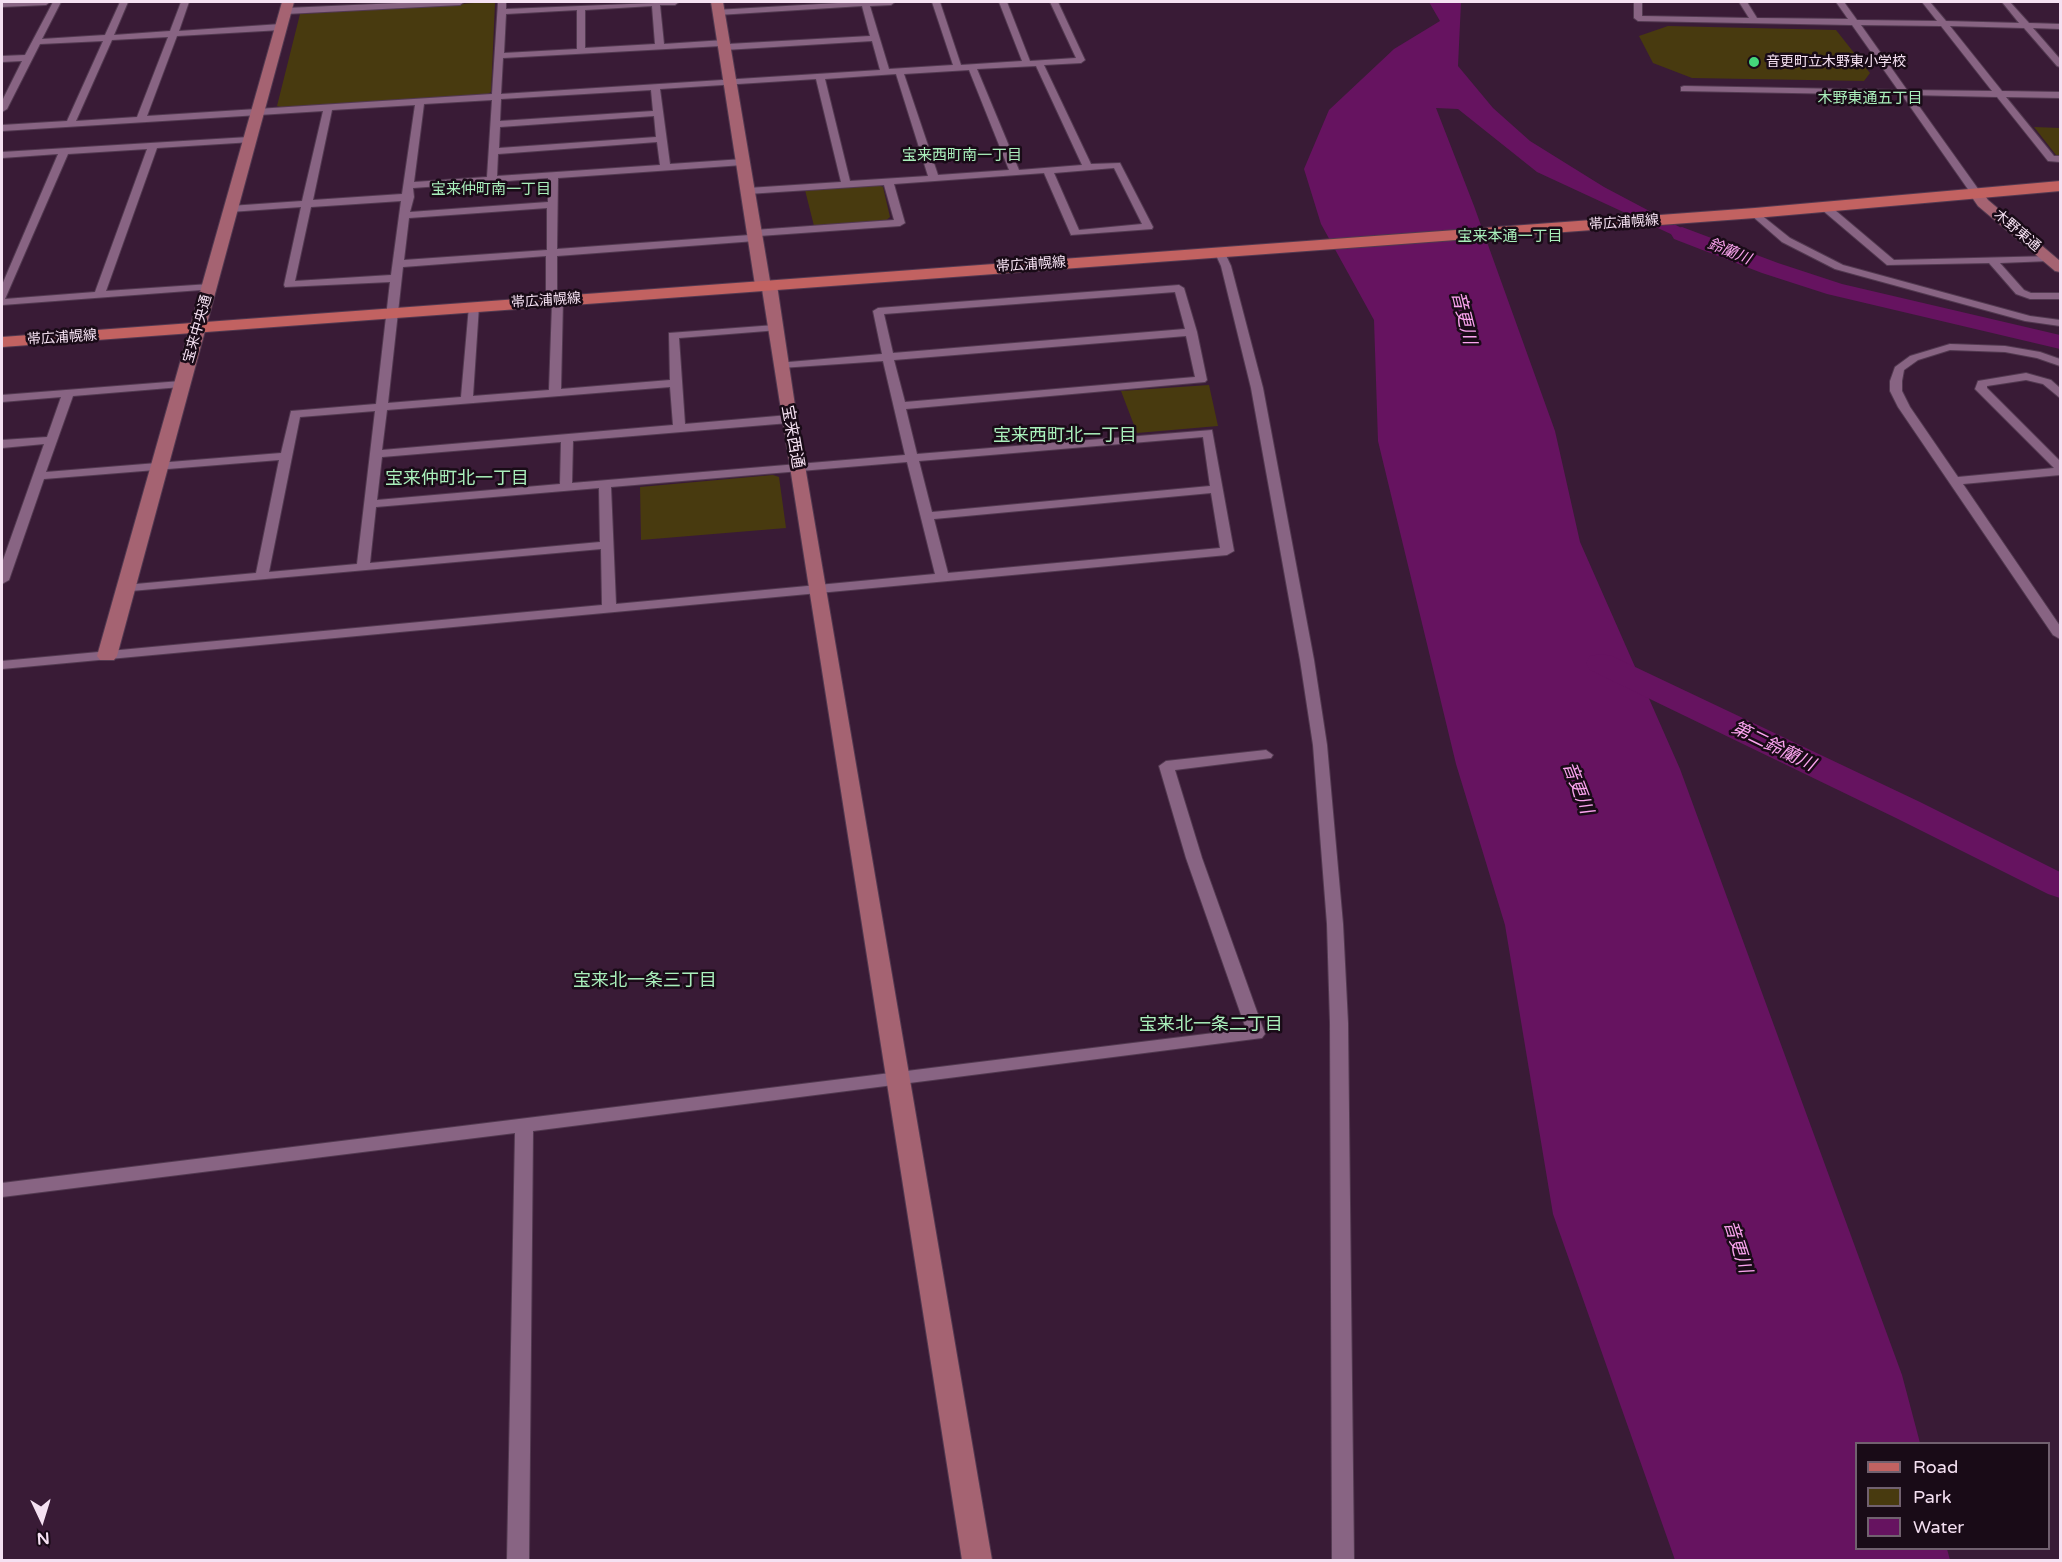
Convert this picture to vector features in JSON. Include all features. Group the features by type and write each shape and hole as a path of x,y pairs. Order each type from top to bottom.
{"main road":[{"name":"帯広浦幌線","path":"2,342 1746,214 2061,186"}],"street":[{"path":"2,4 46,2"},
{"path":"2,109 57,2"},
{"path":"70,124 124,2"},
{"path":"141,119 185,2"},
{"path":"287,6 460,2"},
{"path":"656,2 660,46"},
{"path":"492,179 502,7 581,7 675,2"},
{"path":"718,7 891,2"},
{"path":"936,2 958,68"},
{"path":"1003,2 1028,63"},
{"path":"2,128 1081,60 1054,2"},
{"path":"1638,2 1638,18 2061,26"},
{"path":"1743,2 1755,21"},
{"path":"1840,2 1976,193"},
{"path":"1926,2 2051,159 2061,159"},
{"path":"2006,2 2061,64"},
{"path":"865,3 885,72"},
{"name":"宝来中央通","path":"107,656 287,6"},
{"path":"581,7 581,51"},
{"name":"宝来西通","path":"718,7 755,236 775,328 977,1560"},
{"path":"36,42 281,27"},
{"path":"500,56 660,46 875,38"},
{"path":"2,59 27,58"},
{"path":"1039,63 1088,167"},
{"path":"972,67 1015,173"},
{"path":"898,71 934,178"},
{"path":"820,76 846,184"},
{"path":"655,87 665,167"},
{"path":"1684,89 2061,95"},
{"path":"363,567 396,278 409,197 420,101"},
{"path":"328,107 289,285 396,278"},
{"path":"496,124 658,113"},
{"path":"2,155 249,140"},
{"path":"494,151 662,140"},
{"path":"99,296 153,146"},
{"path":"2,296 64,152"},
{"path":"410,185 743,162"},
{"path":"748,191 1117,165 1148,227 1075,233 1048,170"},
{"path":"553,175 555,393"},
{"path":"398,264 900,223 888,181"},
{"name":"木野東通","path":"1976,193 1983,203 2056,262"},
{"path":"230,209 409,197"},
{"path":"405,215 552,205"},
{"path":"1825,207 1891,263 1992,260 2056,262"},
{"path":"1746,214 1765,224 1786,240 1839,267 2008,313 2061,323"},
{"path":"1228,252 1226,266 1257,387 1308,660 1320,745 1335,924 1340,1023 1343,1560"},
{"path":"1992,260 2020,292 2030,296 2061,296"},
{"path":"2,302 210,287"},
{"path":"899,406 1201,380 1179,288 878,311 899,406 943,578"},
{"path":"467,400 474,306"},
{"path":"680,429 673,336 775,328"},
{"path":"781,365 1191,332"},
{"path":"2061,363 2040,355 2005,349 1950,347 1914,358 1899,369 1896,391 1904,407 2061,635"},
{"path":"2061,394 2047,382 2026,376 1982,382 1981,389 2061,467"},
{"path":"262,576 295,414 676,382"},
{"path":"2,398 181,384"},
{"path":"2,580 68,393"},
{"path":"377,454 789,419"},
{"path":"2,665 1227,551 1208,433 371,504"},
{"path":"566,488 567,438"},
{"path":"2,444 52,440"},
{"path":"38,476 286,456"},
{"path":"1955,481 2061,471"},
{"path":"605,484 609,609"},
{"path":"927,516 1218,489"},
{"path":"125,589 607,545"},
{"path":"2,1190 1256,1034 1194,858 1166,766 1266,755"},
{"path":"518,1560 525,1124"}],"green space":[{"path":"495,3 491,92 486,95 284,108 277,106 300,14"},
{"path":"1668,26 1836,30 1870,73 1864,81 1692,78 1653,63 1639,36"},
{"path":"2034,127 2060,128 2060,157 2056,155"},
{"path":"878,185 883,187 890,217 884,222 814,226 805,190"},
{"path":"1209,385 1218,426 1137,433 1121,391"},
{"path":"773,475 779,477 786,528 641,540 640,487"}],"water":[{"name":"音更川","path":"1429,2 1461,2 1458,66 1493,108 1530,141 1604,187 1689,232 1723,246 1723,251 1688,242 1537,172 1458,109 1436,108 1555,431 1580,542 1680,769 1902,1375 1920,1442 1855,1442 1855,1550 1947,1550 1950,1560 1675,1560 1553,1214 1505,925 1456,764 1378,441 1374,320 1321,224 1304,169 1329,110 1394,49 1440,21"}],"waterway":[{"name":"鈴蘭川","path":"1682,234 1770,268 1835,289 2060,342"},
{"name":"第二鈴蘭川","path":"1601,663 1908,810 2060,886"}],"place":[{"name":"音更町立木野東小学校","path":"1754,62"}],"district":[{"name":"木野東通五丁目","path":"1870,99"},
{"name":"宝来西町南一丁目","path":"962,156"},
{"name":"宝来仲町南一丁目","path":"491,190"},
{"name":"宝来本通一丁目","path":"1510,237"},
{"name":"宝来西町北一丁目","path":"1065,436"},
{"name":"宝来仲町北一丁目","path":"457,479"},
{"name":"宝来北一条三丁目","path":"645,981"},
{"name":"宝来北一条二丁目","path":"1211,1025"}]}
